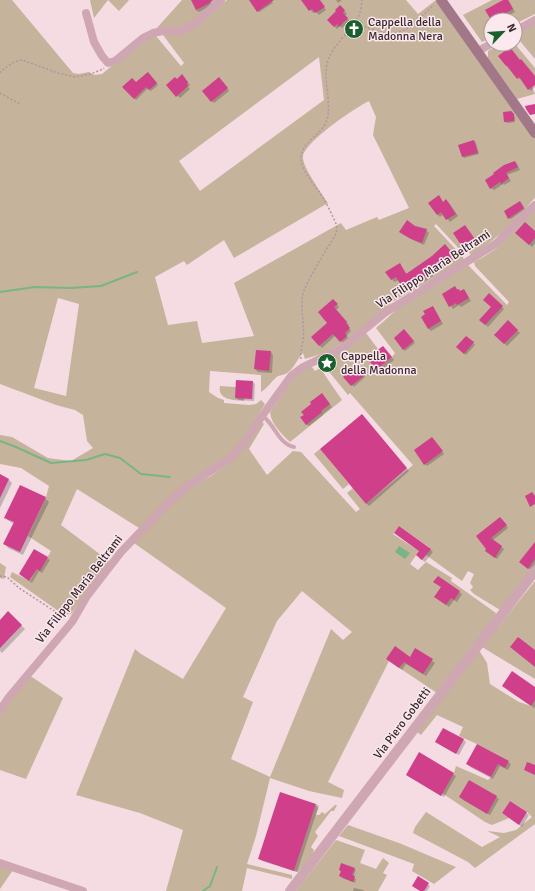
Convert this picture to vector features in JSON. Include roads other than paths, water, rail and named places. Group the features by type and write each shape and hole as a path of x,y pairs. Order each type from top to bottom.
{"main road":[{"path":"438,2 478,51 535,133"}],"street":[{"path":"86,13 94,42 108,63 115,61 142,38 153,33 163,31 180,31 194,24 221,0"},
{"path":"523,27 535,20"},
{"path":"478,51 483,48"},
{"name":"Via Filippo Maria Beltrami","path":"0,710 8,697 72,621 87,596 121,552 169,502 186,487 231,458 243,444 291,376 303,367 342,348 386,312 497,243 535,205"},
{"name":"Via Piero Gobetti","path":"290,891 535,571"},
{"path":"0,863 83,891"}],"lane":[{"path":"262,416 268,420 276,433 285,443 290,446 294,446"}],"waterway":[{"path":"0,292 35,287 70,288 101,286 137,272"},
{"path":"0,441 51,463 86,460 105,454 120,458 141,474 170,477"},
{"path":"203,891 210,886 217,867"}],"place":[{"name":"Cappella della Madonna Nera","path":"354,29"},
{"name":"Cappella della Madonna","path":"327,363"}]}
